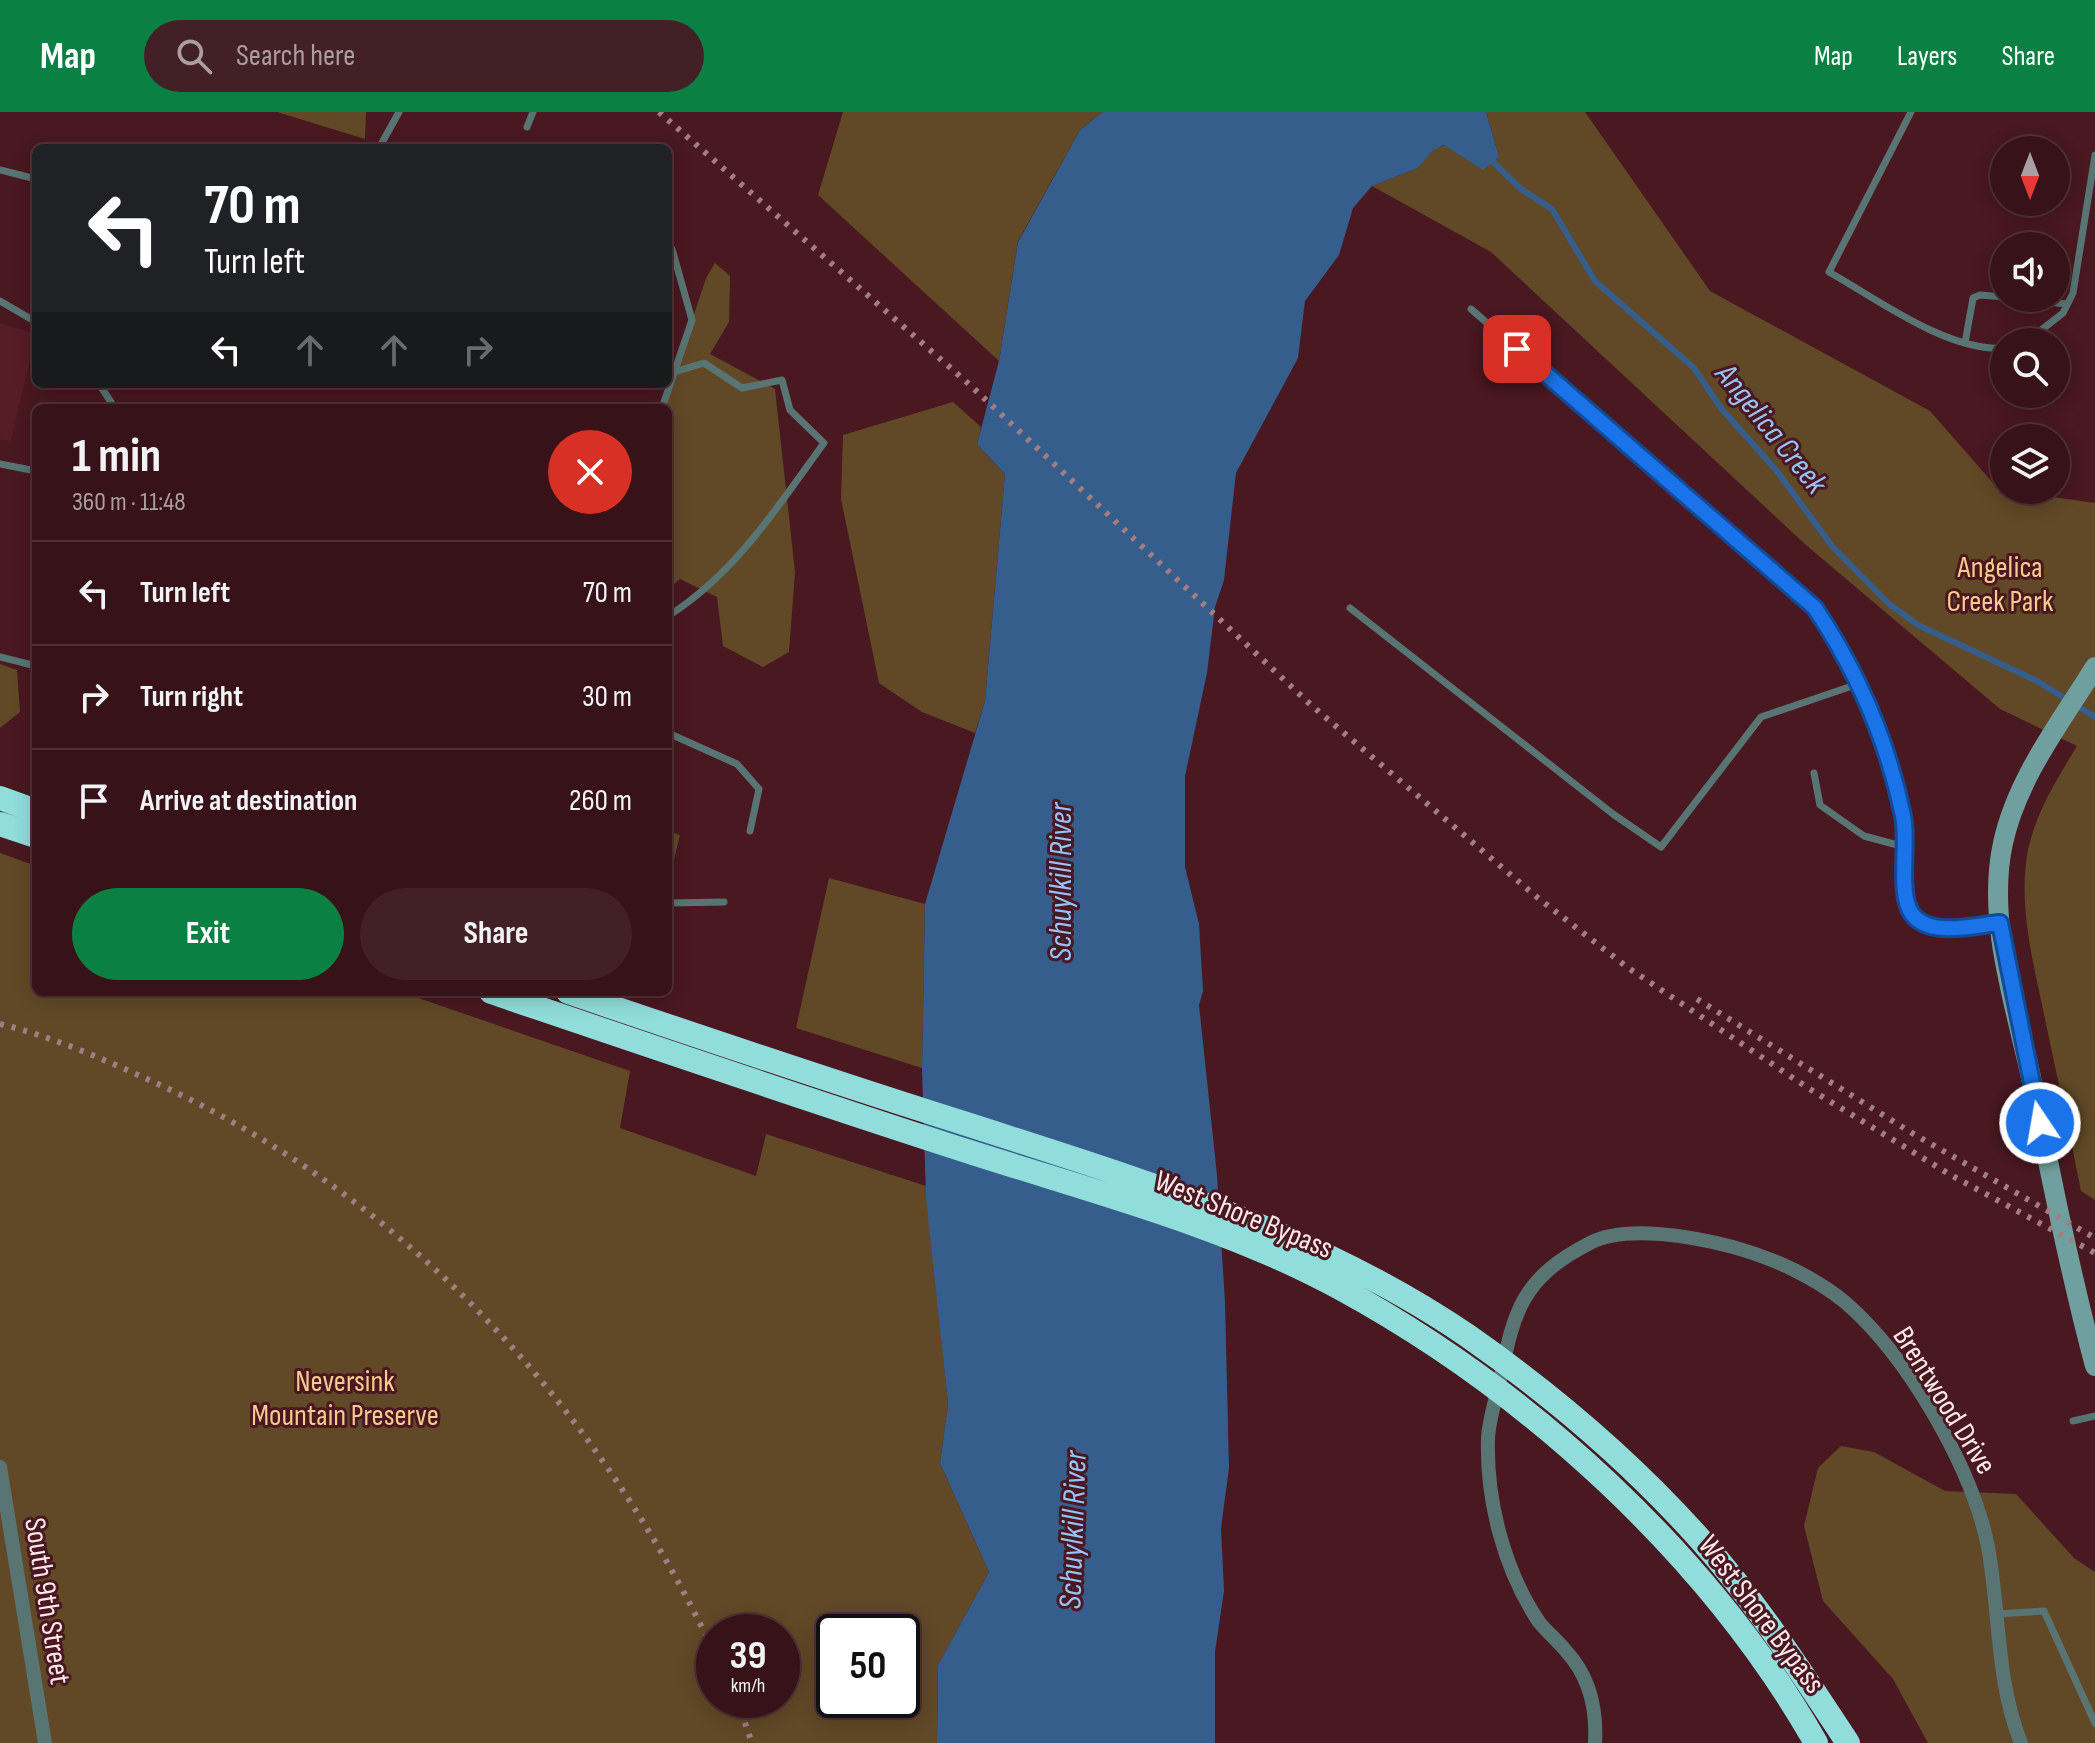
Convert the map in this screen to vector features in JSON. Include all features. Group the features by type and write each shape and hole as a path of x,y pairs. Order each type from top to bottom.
{"highway":[{"path":"0,798 32,810"},
{"path":"0,824 32,835"},
{"name":"West Shore Bypass","path":"503,996 786,1093 1165,1215 1270,1254 1339,1287 1461,1363 1544,1426 1614,1487 1668,1544 1751,1645 1795,1705 1816,1743"},
{"name":"West Shore Bypass","path":"580,996 786,1067 1168,1189 1274,1230 1336,1260 1467,1336 1549,1397 1699,1538 1777,1635 1848,1743"}],"main road":[{"path":"2094,668 2021,788 2008,824 2000,863 2000,923 2072,1278 2095,1366"}],"street":[{"name":"Brentwood Drive","path":"1595,1743 1597,1719 1590,1688 1570,1654 1540,1623 1507,1553 1491,1504 1488,1436 1515,1311 1536,1281 1560,1260 1594,1241 1646,1233 1708,1241 1750,1252 1800,1273 1845,1303 1888,1347 1961,1464 1980,1508 2011,1719 2021,1743"},
{"name":"South 9th Street","path":"0,1467 45,1743"}],"lane":[{"path":"381,144 399,112"},
{"path":"527,127 533,112"},
{"path":"1911,112 1829,272 1939,333 1965,343 1990,346"},
{"path":"2070,298 2095,155"},
{"path":"0,170 32,178"},
{"path":"672,249 692,320 672,378"},
{"path":"1965,343 1973,298 1990,296"},
{"path":"0,301 32,320"},
{"path":"1471,309 1815,608 1838,642 1890,759 1904,821 1908,905 1920,920 1941,927 2000,923"},
{"path":"2044,328 2063,312"},
{"path":"672,613 740,557 824,443 790,410 782,380 742,388 704,363 674,372"},
{"path":"0,464 32,470"},
{"path":"1350,608 1613,814 1661,847 1761,717 1858,684"},
{"path":"0,657 32,665"},
{"path":"672,735 737,764 759,789 750,831"},
{"path":"1814,773 1820,805 1864,836 1905,847"},
{"path":"672,903 724,902"},
{"path":"2073,1421 2095,1416"},
{"path":"1997,1614 2044,1611 2095,1723"}],"shaded area":[{"path":"0,323 32,333 32,351 11,441 0,439"}],"green space":[{"path":"277,112 366,112 365,139"},
{"path":"843,112 1103,112 1080,130 1018,241 999,361 818,195"},
{"name":"Angelica Creek Park","path":"1486,112 1585,112 1710,291 1930,411 1990,480 1990,504 2070,504 2070,499 2095,503 2095,1200 2081,1191 2033,960 2025,894 2028,850 2036,822 2077,746 2000,709 1806,545 1491,252 1372,186 1418,168 1433,149 1445,145 1499,157"},
{"path":"715,263 730,276 729,322 710,354 775,389 795,572 789,652 763,667 723,646 717,597 680,579 672,586 672,404 664,404 706,278"},
{"path":"953,402 981,427 977,444 1005,474 985,701 975,733 922,712 879,683 841,499 843,435"},
{"path":"0,664 17,670 20,712 0,728"},
{"path":"672,832 680,835 672,868"},
{"name":"Neversink Mountain Preserve","path":"0,853 32,865 32,996 413,996 630,1071 620,1128 756,1176 766,1134 926,1186 948,1404 940,1463 989,1572 938,1665 937,1743 0,1743"},
{"path":"829,878 925,904 922,1068 796,1028"},
{"path":"1841,1446 1874,1452 1945,1491 2016,1494 2074,1558 2095,1572 2095,1743 1928,1743 1893,1679 1823,1601 1804,1526 1818,1468"}],"water":[{"name":"Schuylkill River","path":"1103,112 1486,112 1499,157 1483,170 1444,145 1433,150 1418,168 1372,186 1353,208 1339,255 1305,301 1298,358 1236,473 1224,580 1215,607 1207,673 1185,776 1185,867 1199,924 1203,991 1199,1005 1217,1175 1225,1302 1229,1468 1221,1528 1224,1591 1215,1652 1215,1743 937,1743 938,1665 989,1572 940,1463 948,1404 926,1198 922,1068 925,904 985,701 1005,474 977,444 999,361 1018,242 1080,130"}],"waterway":[{"name":"Angelica Creek","path":"1489,158 1521,189 1552,209 1595,281 1694,368 1720,407 1776,470 1832,546 1888,603 1918,625 2037,681 2095,717"}],"railway":[{"path":"659,112 970,385 1311,705 1538,898 1627,967 1808,1088 1949,1174 2095,1253"},
{"path":"1697,999 1912,1133 2095,1238"},
{"path":"0,1024 112,1063 240,1126 326,1181 407,1244 482,1314 550,1391 611,1473 666,1560 696,1618"},
{"path":"743,1718 752,1743"}],"route":[{"path":"1517,349 1815,608 1838,642 1890,759 1904,821 1906,894 1912,914 1930,925 1941,927 2000,923 2040,1123"}]}
